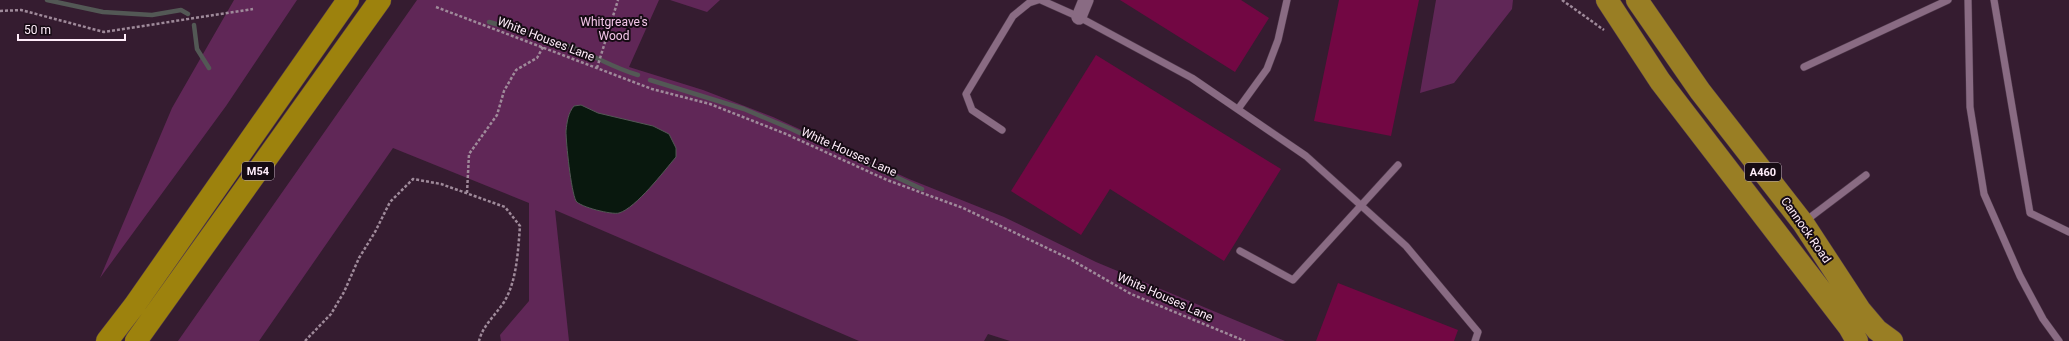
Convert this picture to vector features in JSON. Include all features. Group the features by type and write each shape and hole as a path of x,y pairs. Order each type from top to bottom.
{"highway":[{"name":"M54","path":"107,341 134,306 348,0"},
{"name":"M54","path":"136,341 380,0"},
{"name":"Cannock Road","path":"1607,0 1660,81 1849,327 1857,341"},
{"name":"Cannock Road","path":"1637,0 1700,91 1803,223 1860,310 1877,330 1892,341"}],"street":[{"path":"1079,17 1086,0"}],"lane":[{"path":"1002,130 972,110 966,94 1013,16 1029,3 1038,0"},
{"path":"1041,0 1079,17 1192,78 1306,156 1406,246 1478,332 1475,341"},
{"path":"1238,109 1267,69 1278,40 1287,0"},
{"path":"1804,66 1948,0"},
{"path":"1968,0 1970,107 1984,194 2020,276 2043,319 2059,341"},
{"path":"1994,0 2030,213 2069,232"},
{"path":"1240,251 1292,280 1398,165"},
{"path":"1803,223 1866,175"}],"path":[{"path":"598,68 618,0"},
{"name":"White Houses Lane","path":"436,7 652,89 710,104 786,134 887,180 963,208 1070,259 1130,294 1245,341"},
{"path":"0,11 21,10 104,32 253,9"},
{"path":"467,193 470,154 497,115 504,91 516,70 537,58 543,47"},
{"path":"305,341 331,314 344,292 359,258 376,232 390,202 413,179 441,184 505,207 520,226 514,274 507,295 481,332 479,341"}],"green space":[{"path":"234,0 297,0 226,106 100,278 172,108"},
{"path":"417,0 659,0 629,67 703,90 773,117 909,179 1004,217 1096,262 1285,341 1010,341 988,334 984,341 859,341 555,210 569,341 501,341 500,335 529,301 529,203 393,148 259,341 178,341"},
{"name":"Whitgreave's Wood","path":"670,0 720,0 707,12"},
{"path":"1436,0 1513,0 1512,9 1454,83 1420,93"}],"shaded area":[{"path":"581,105 598,113 653,126 669,134 676,148 676,157 657,180 633,204 626,210 619,213 610,213 583,206 576,201 574,196 566,131 570,112 574,106"}],"building":[{"path":"1120,0 1241,0 1269,18 1235,72"},
{"path":"1339,0 1419,0 1391,136 1314,121"},
{"path":"1096,55 1281,169 1224,261 1110,189 1081,235 1011,191"},
{"path":"1338,283 1458,330 1454,341 1316,341"}],"waterway":[{"path":"47,0 103,12 152,15 181,10 188,14"},
{"path":"489,22 558,42 638,75"},
{"path":"194,25 197,49 209,68"},
{"path":"650,80 744,109 922,189"}]}
